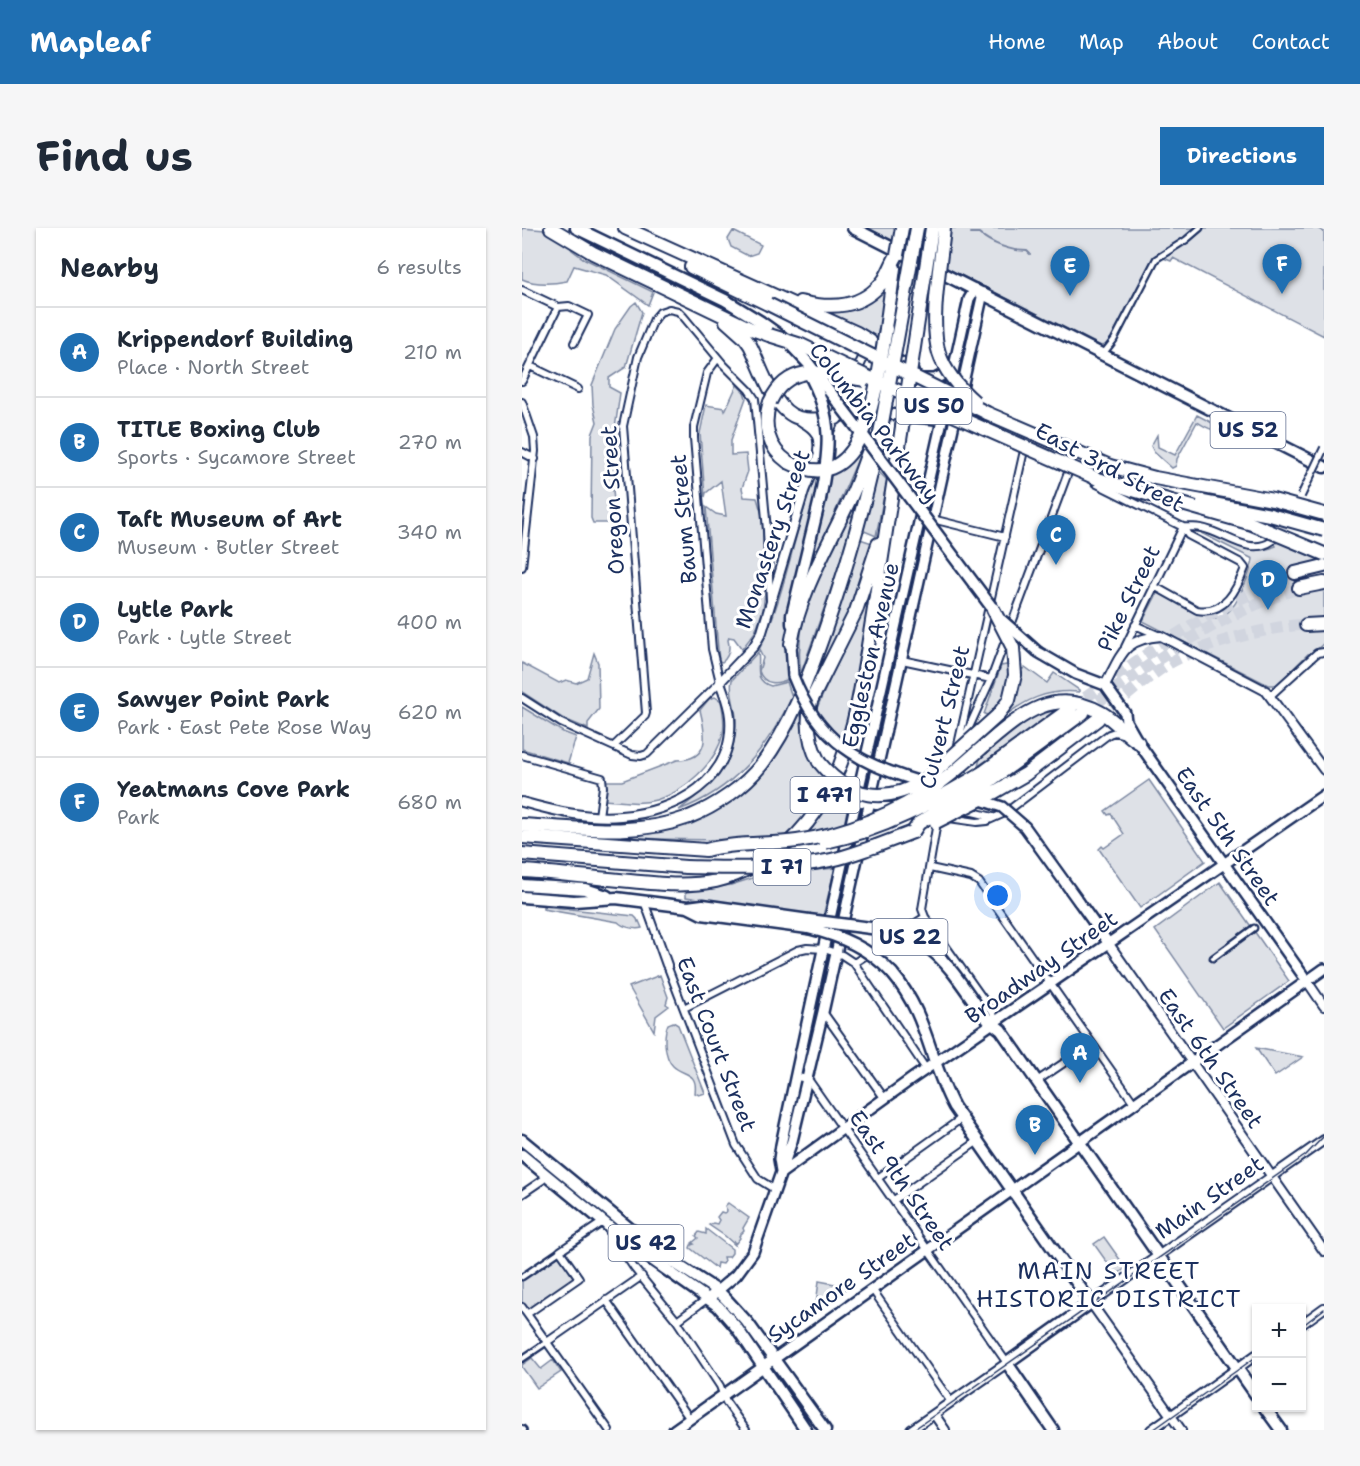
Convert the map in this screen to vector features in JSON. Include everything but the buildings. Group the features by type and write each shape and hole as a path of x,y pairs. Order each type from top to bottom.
{"highway":[{"name":"US 50","path":"551,228 593,253 749,328 801,345 878,382 1098,479 1133,490 1251,511 1324,530"},
{"name":"US 50","path":"613,228 772,300 987,413 1110,466 1155,478 1273,500 1324,514"},
{"path":"625,228 772,300 870,341"},
{"path":"878,382 828,373 806,373 786,382 774,394 766,421 768,436 777,452 788,462 808,470 830,467 846,458 859,442 866,424 875,385 886,329 902,228"},
{"name":"I 471","path":"522,823 550,827 614,830 670,823 714,805 743,784 763,764 792,714 811,669 858,528 872,477 917,228"},
{"name":"I 471","path":"522,871 676,885 716,881 740,874 784,848 801,830 831,784 850,737 864,669 932,228"},
{"path":"944,228 935,334 940,354 951,376 987,413"},
{"path":"772,300 829,307 853,304 870,294 888,274 897,255"},
{"path":"708,308 745,338 779,404 790,415 802,419 817,429 821,440 820,451"},
{"path":"802,419 836,418"},
{"path":"791,644 794,628 810,582 850,499 882,423"},
{"path":"896,467 880,536 861,598 849,627 811,701 808,734 814,753 828,773 847,787 876,796 896,794 913,788 950,763 1030,702 1056,694 1092,700 1126,721"},
{"path":"1133,490 1252,524 1324,554"},
{"path":"1273,500 1324,507"},
{"path":"1297,580 1324,566"},
{"path":"1297,580 1324,572"},
{"path":"1297,580 1324,583"},
{"path":"950,763 997,716 1009,700 1015,675 1013,648 993,609"},
{"path":"1306,625 1324,624"},
{"path":"706,850 721,846 798,841 842,830 903,806 939,784 1023,714 1045,705 1063,702 1078,704 1101,713 1138,742"},
{"name":"I 71","path":"522,854 686,867 748,869 833,860 913,832 919,823 987,783 1077,710"},
{"name":"I 71","path":"522,837 598,841 688,850 754,852 802,847 842,839 890,823 930,804 987,783 1035,768 1098,719"}],"main road":[{"name":"Columbia Parkway","path":"576,228 722,299 761,322 792,346 808,363 866,438 993,609 1021,639 1050,660 1106,686"},
{"name":"US 52","path":"853,228 1324,467"},
{"name":"Eggleston Avenue","path":"781,1173 779,1159 942,418 969,299 979,291"},
{"name":"Eggleston Avenue","path":"713,1295 736,1275 753,1252 792,1142 902,660 956,411 979,291"},
{"name":"East 3rd Street","path":"870,341 924,379 947,399 956,411"},
{"path":"792,346 814,384 825,411 828,430 828,463 792,615 793,676 806,706 828,735 849,752 882,769 993,804 1013,814 1035,838 1109,944"},
{"path":"924,379 935,379 954,369"},
{"path":"836,418 862,411 942,418 956,411"},
{"name":"East 5th Street","path":"1106,686 1125,713 1126,721 1138,742 1307,981"},
{"name":"Broadway Street","path":"781,1173 937,1062 1324,795"},
{"name":"US 22","path":"522,885 585,889 616,898 688,907 703,905 809,924 886,930 921,942 945,962 986,1018 995,1023 1252,1388"},
{"name":"US 22","path":"522,897 574,901 616,898"},
{"name":"US 22","path":"809,924 849,941 876,958 892,973 915,1004 950,1099 1091,1304"},
{"name":"Sycamore Street","path":"674,1430 1324,969"},
{"name":"US 42","path":"522,1140 603,1222 662,1268 713,1295 806,1430"},
{"name":"US 42","path":"522,1155 550,1170 747,1322 825,1430"},
{"name":"Main Street","path":"1007,1363 1091,1304"},
{"name":"East 9th Street","path":"1007,1363 1053,1430"},
{"path":"1268,1412 1281,1430"}],"street":[{"path":"1103,354 1106,348 1109,348 1156,259 1200,228"},
{"path":"522,290 558,307 569,306 588,315 574,343"},
{"path":"522,381 558,307"},
{"name":"Oregon Street","path":"614,746 645,716 646,712 623,426 638,357 654,319 660,312 669,309 678,311 749,390 756,402 770,600"},
{"name":"Monastery Street","path":"522,698 561,723 635,756 645,755 720,682 758,640 766,621 770,600 804,491 870,341"},
{"name":"Baum Street","path":"718,358 707,373 694,427 694,438 712,649 720,682"},
{"path":"530,366 578,389"},
{"path":"522,402 534,437 535,459 522,567"},
{"name":"East 3rd Street","path":"956,411 1026,443 1069,470 1183,527 1188,535 1241,563 1245,568 1234,594 1221,605 1210,609 1197,610 1154,586"},
{"name":"Culvert Street","path":"925,917 922,909 938,816 950,763 960,737 1026,443"},
{"path":"1300,496 1324,448"},
{"path":"522,452 535,459"},
{"path":"950,763 976,715 1069,470"},
{"path":"932,519 1005,537"},
{"path":"1183,527 1202,528 1253,547 1264,546 1272,541"},
{"name":"Pike Street","path":"1106,686 1183,527"},
{"path":"1136,625 1271,695 1324,770"},
{"path":"1125,647 1143,639 1161,636"},
{"path":"1271,695 1317,653 1324,652"},
{"path":"902,660 991,678"},
{"path":"522,802 557,812 599,816 627,815 681,801 709,779 722,759 730,729 728,706 720,682"},
{"path":"857,802 867,811 938,816 977,822 987,821 1020,803 1109,735 1115,732 1127,740 1138,742"},
{"path":"522,755 602,778 599,816"},
{"path":"854,813 925,804 976,811 993,817"},
{"path":"930,868 971,877 979,882 1134,1103"},
{"name":"East Court Street","path":"644,901 736,1145 758,1179 774,1189"},
{"path":"854,963 925,917 993,1013 995,1023"},
{"path":"1213,958 1254,928"},
{"name":"East 6th Street","path":"1109,944 1324,1251"},
{"path":"684,1008 789,954 807,948 836,952 854,963 926,1070"},
{"name":"East 5th Street","path":"1307,981 1324,1006"},
{"path":"823,1012 885,1100"},
{"path":"1037,1081 1092,1044"},
{"path":"797,1077 808,1079"},
{"name":"East 9th Street","path":"808,1079 1007,1363"},
{"path":"878,1178 962,1118"},
{"name":"Main Street","path":"1091,1304 1324,1140"},
{"path":"894,1200 978,1141"},
{"path":"522,1194 544,1179 550,1170"},
{"path":"522,1277 603,1222 634,1268 677,1321 720,1386 726,1402 746,1430"},
{"path":"527,1314 579,1278 560,1251"},
{"path":"522,1359 642,1276"},
{"path":"872,1289 951,1402"},
{"name":"Eggleston Avenue","path":"677,1321 713,1295"},
{"path":"606,1300 690,1419"},
{"path":"1091,1304 1181,1430"},
{"path":"522,1307 609,1430"},
{"path":"1306,1321 1324,1308"},
{"path":"1151,1430 1254,1358"},
{"name":"Main Street","path":"917,1428 1007,1363"},
{"path":"934,1414 945,1430"}],"shaded area":[{"path":"522,228 545,230 567,242 572,250 583,258 653,292 648,305 606,275 574,266 567,281 544,283 522,279"},
{"path":"868,228 1317,228 1324,232 1324,336 1173,258 1171,261 1156,255 1112,344 1101,346"},
{"path":"733,231 761,245 757,253 748,256 731,247 728,239"},
{"path":"884,289 885,299 877,342 816,310 868,302"},
{"path":"636,302 642,312 626,367 609,378 609,387 620,393 611,457 615,466 612,476 615,516 607,523 593,523 591,518 592,435 597,422 592,385 615,329"},
{"path":"737,385 746,398 731,440 731,455 746,454 748,471 742,488 744,497 757,498 762,515 765,591 763,610 755,632 742,649 734,638 729,637 729,652 722,662 719,661 706,507 716,514 726,516 721,481 706,493 705,497 700,433 706,405 724,408 725,411"},
{"path":"1197,415 1222,428 1212,429 1197,422 1177,459 1176,466 1172,468 1154,452 1151,446 1157,435 1158,447 1175,455"},
{"path":"860,450 801,591 831,471 849,462"},
{"path":"878,471 887,480 876,536 862,530"},
{"path":"821,472 787,628 786,655 789,679 771,683 761,676 759,671 763,658 759,650 776,608 808,495 816,474"},
{"path":"847,514 853,517 838,569 801,673 799,652 806,611 820,572"},
{"path":"1201,533 1254,550 1276,546 1270,537 1320,560 1294,568 1300,592 1324,589 1324,618 1306,618 1307,632 1324,630 1324,643 1313,653 1308,654 1277,685 1268,685 1143,621 1158,592 1214,619 1227,613 1240,596 1253,559"},
{"path":"860,539 875,544 865,579 809,697 807,693"},
{"path":"876,568 851,713 843,741 816,710 856,622"},
{"path":"758,652 761,680 771,686 787,682 792,697 772,733 747,765 716,791 679,810 712,782 727,760 735,733 736,717 732,680"},
{"path":"594,653 598,663 599,709 588,723 588,729 562,718 522,692 522,663 559,683 566,680 576,683 587,678"},
{"path":"1012,664 1007,694 992,716 984,714 1001,666"},
{"path":"1020,667 1023,669 1025,667 1047,683 1054,673 1079,692 1057,692 1036,697 1000,720"},
{"path":"715,697 721,701 723,733 714,755 698,775 667,796 656,800 637,802 604,800 606,781 622,781 677,760 696,756 701,751 704,736 700,710 709,699"},
{"path":"1065,705 978,766 981,755 1028,716"},
{"path":"522,707 563,732 576,737 568,763 522,749"},
{"path":"800,714 815,763 827,779 807,813 788,837 702,840 615,836 649,833 678,826 704,817 727,804 747,788 766,767"},
{"path":"1149,780 1205,861 1140,908 1099,849 1124,834 1111,814 1108,815 1105,811"},
{"path":"838,787 850,794 844,826 808,834"},
{"path":"835,868 823,916 819,917 686,897 686,891 731,885 759,876"},
{"path":"1220,882 1289,981 1223,1028 1155,930"},
{"path":"543,906 634,916 642,928 543,909"},
{"path":"660,975 668,997 666,1004 669,1006 656,1016 654,1031 629,987"},
{"path":"673,1022 678,1025 705,1093 699,1095 695,1093 692,1077 677,1069 670,1062 665,1046 665,1034 668,1024"},
{"path":"1256,1048 1303,1057 1275,1076"},
{"path":"728,1203 749,1218 740,1238 736,1243 734,1242 735,1245 709,1225 717,1224 719,1220 717,1217 721,1212 727,1211 725,1206"},
{"path":"706,1229 732,1249 729,1257 723,1257 724,1261 722,1264 717,1263 716,1268 690,1248 698,1238 696,1236 699,1232 706,1234"},
{"path":"1104,1237 1126,1268 1116,1275 1094,1244"},
{"path":"560,1251 579,1278 527,1314 522,1307 522,1277"},
{"path":"819,1281 845,1286 846,1289 815,1312"},
{"path":"532,1358 541,1369 553,1360 561,1372 537,1388 522,1367"}],"waterway":[{"path":"971,233 979,233 1002,246 1027,251 1030,254"}],"tunnel":[{"path":"1278,537 1301,496"},
{"path":"1071,708 1179,633 1208,616 1266,587 1296,577"},
{"path":"1084,712 1135,675 1213,625 1299,588"},
{"path":"1098,719 1150,677 1180,657 1256,632 1306,625"}],"tram line":[{"path":"913,1430 1306,1155 1324,1136"},
{"path":"1306,1323 1324,1309"},
{"path":"1153,1430 1255,1358"}],"place":[{"name":"Yeatmans Cove Park","path":"1282,294"},
{"name":"Sawyer Point Park","path":"1070,296"},
{"name":"Taft Museum of Art","path":"1056,565"},
{"name":"Lytle Park","path":"1268,610"},
{"name":"Krippendorf Building","path":"1080,1083"},
{"name":"TITLE Boxing Club","path":"1035,1155"}],"district":[{"name":"MAIN STREET HISTORIC DISTRICT","path":"1109,1285"}]}
